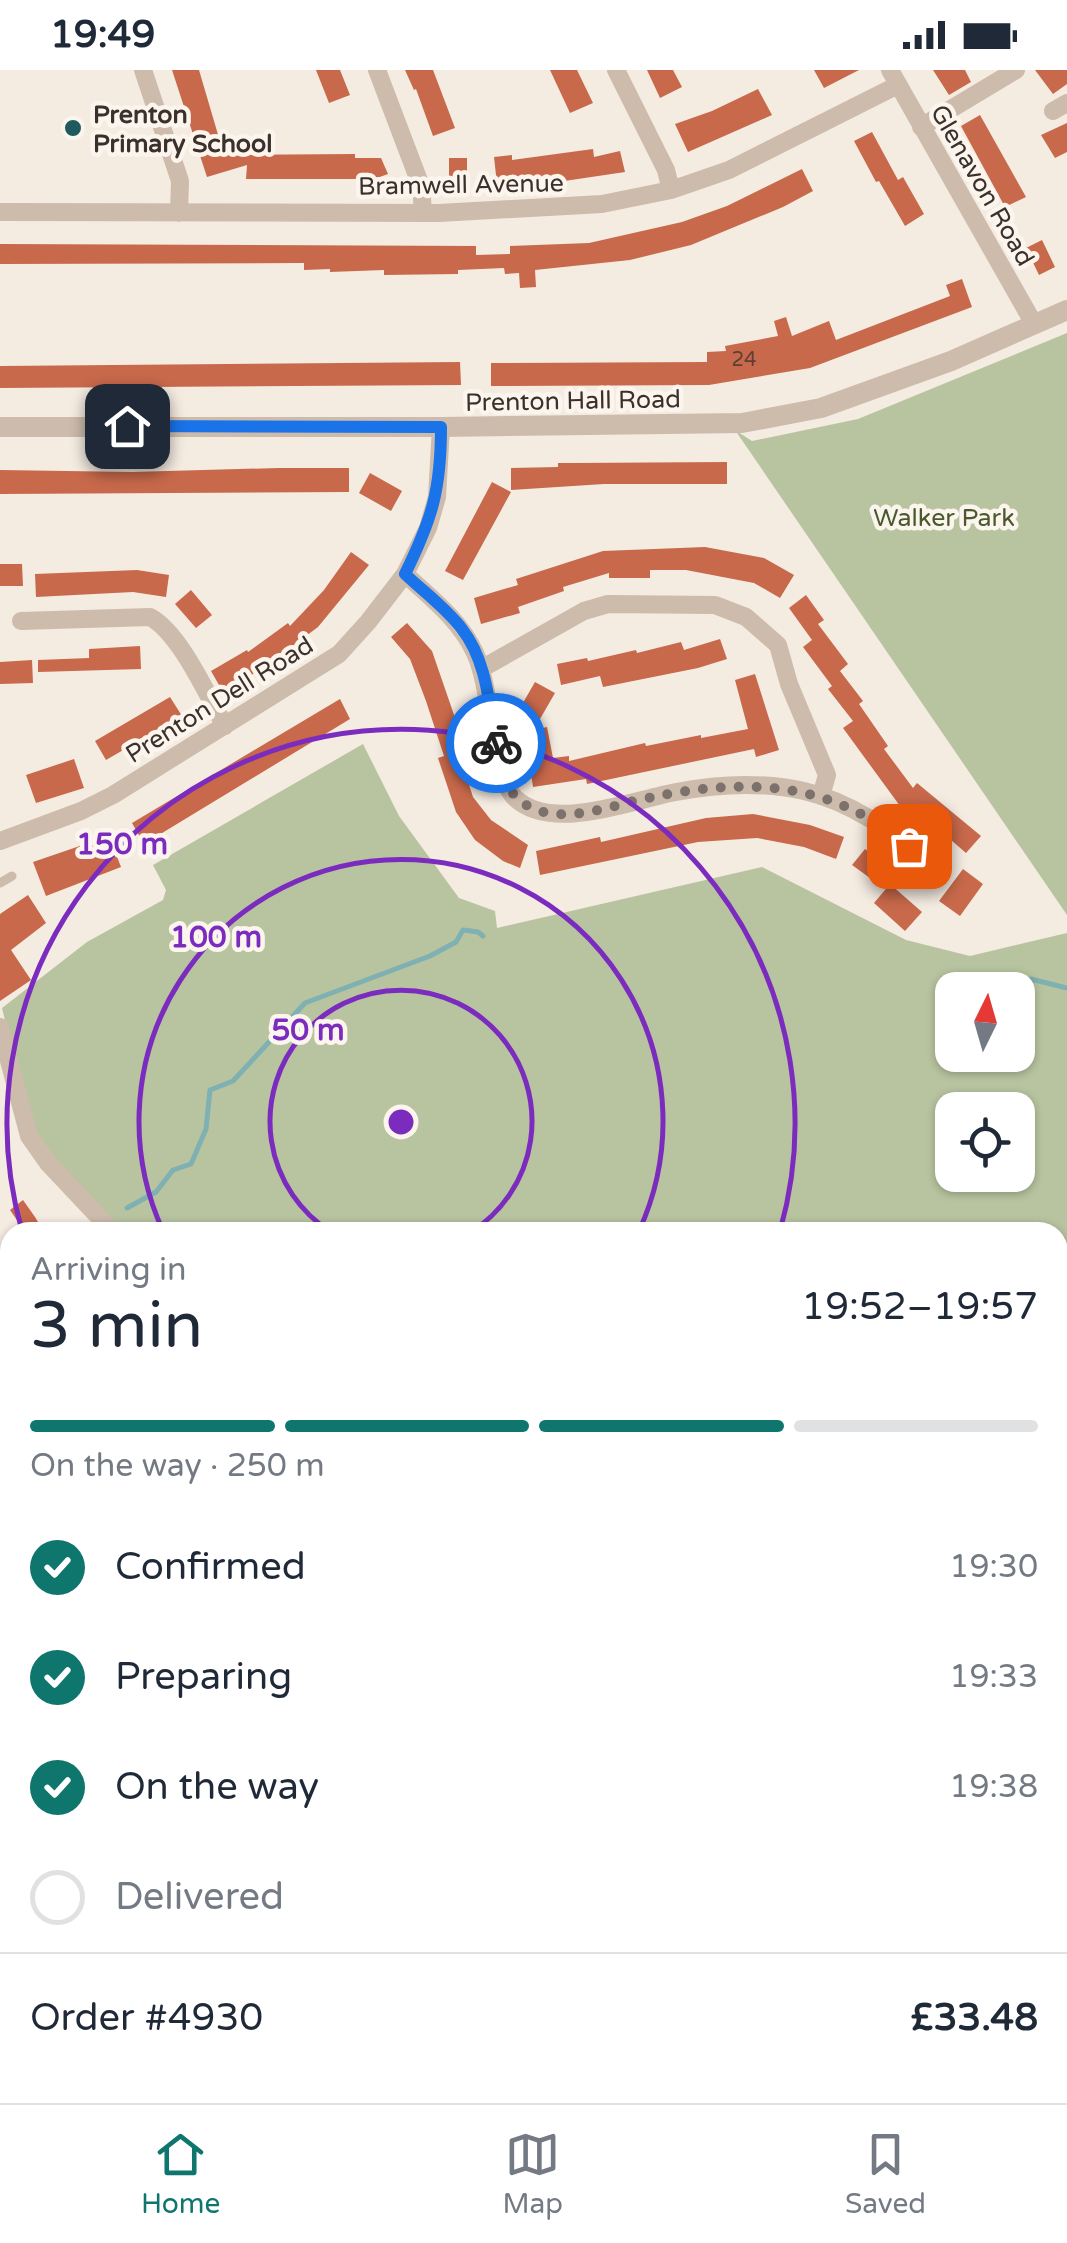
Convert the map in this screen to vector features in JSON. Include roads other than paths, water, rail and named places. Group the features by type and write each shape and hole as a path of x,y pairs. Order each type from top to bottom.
{"street":[{"path":"143,70 180,181 179,213"},
{"path":"377,70 421,186 423,212"},
{"path":"616,70 666,170 671,190"},
{"path":"921,127 1016,70"},
{"name":"Bramwell Avenue","path":"0,212 509,211 602,204 671,190 729,170 894,77"},
{"name":"Glenavon Road","path":"894,77 1034,324"},
{"name":"Prenton Hall Road","path":"0,426 742,423 821,408 952,361 1067,310"},
{"name":"Prenton Dell Road","path":"0,841 81,811 339,654 405,574 428,528 437,497 441,427"},
{"path":"405,574 464,630 481,669 503,778 514,797 533,809 552,814 585,812 722,786 765,786 821,796 841,802 934,856 918,878"},
{"path":"481,669 584,611 608,604 715,605 746,617 778,645 789,684 826,775 821,796"},
{"path":"20,621 150,616 160,622 176,644 226,726"},
{"path":"0,1027 29,1136 48,1164 103,1222"}],"lane":[{"path":"0,883 12,876"}],"waterway":[{"path":"127,1208 156,1192 173,1170 191,1164 206,1129 210,1090 233,1081 305,1003 430,956 456,942 463,930 483,936"},
{"path":"1035,980 1067,988"}],"place":[{"name":"Prenton Primary School","path":"73,128"}],"park label":[{"name":"Walker Park","path":"944,517"}]}
